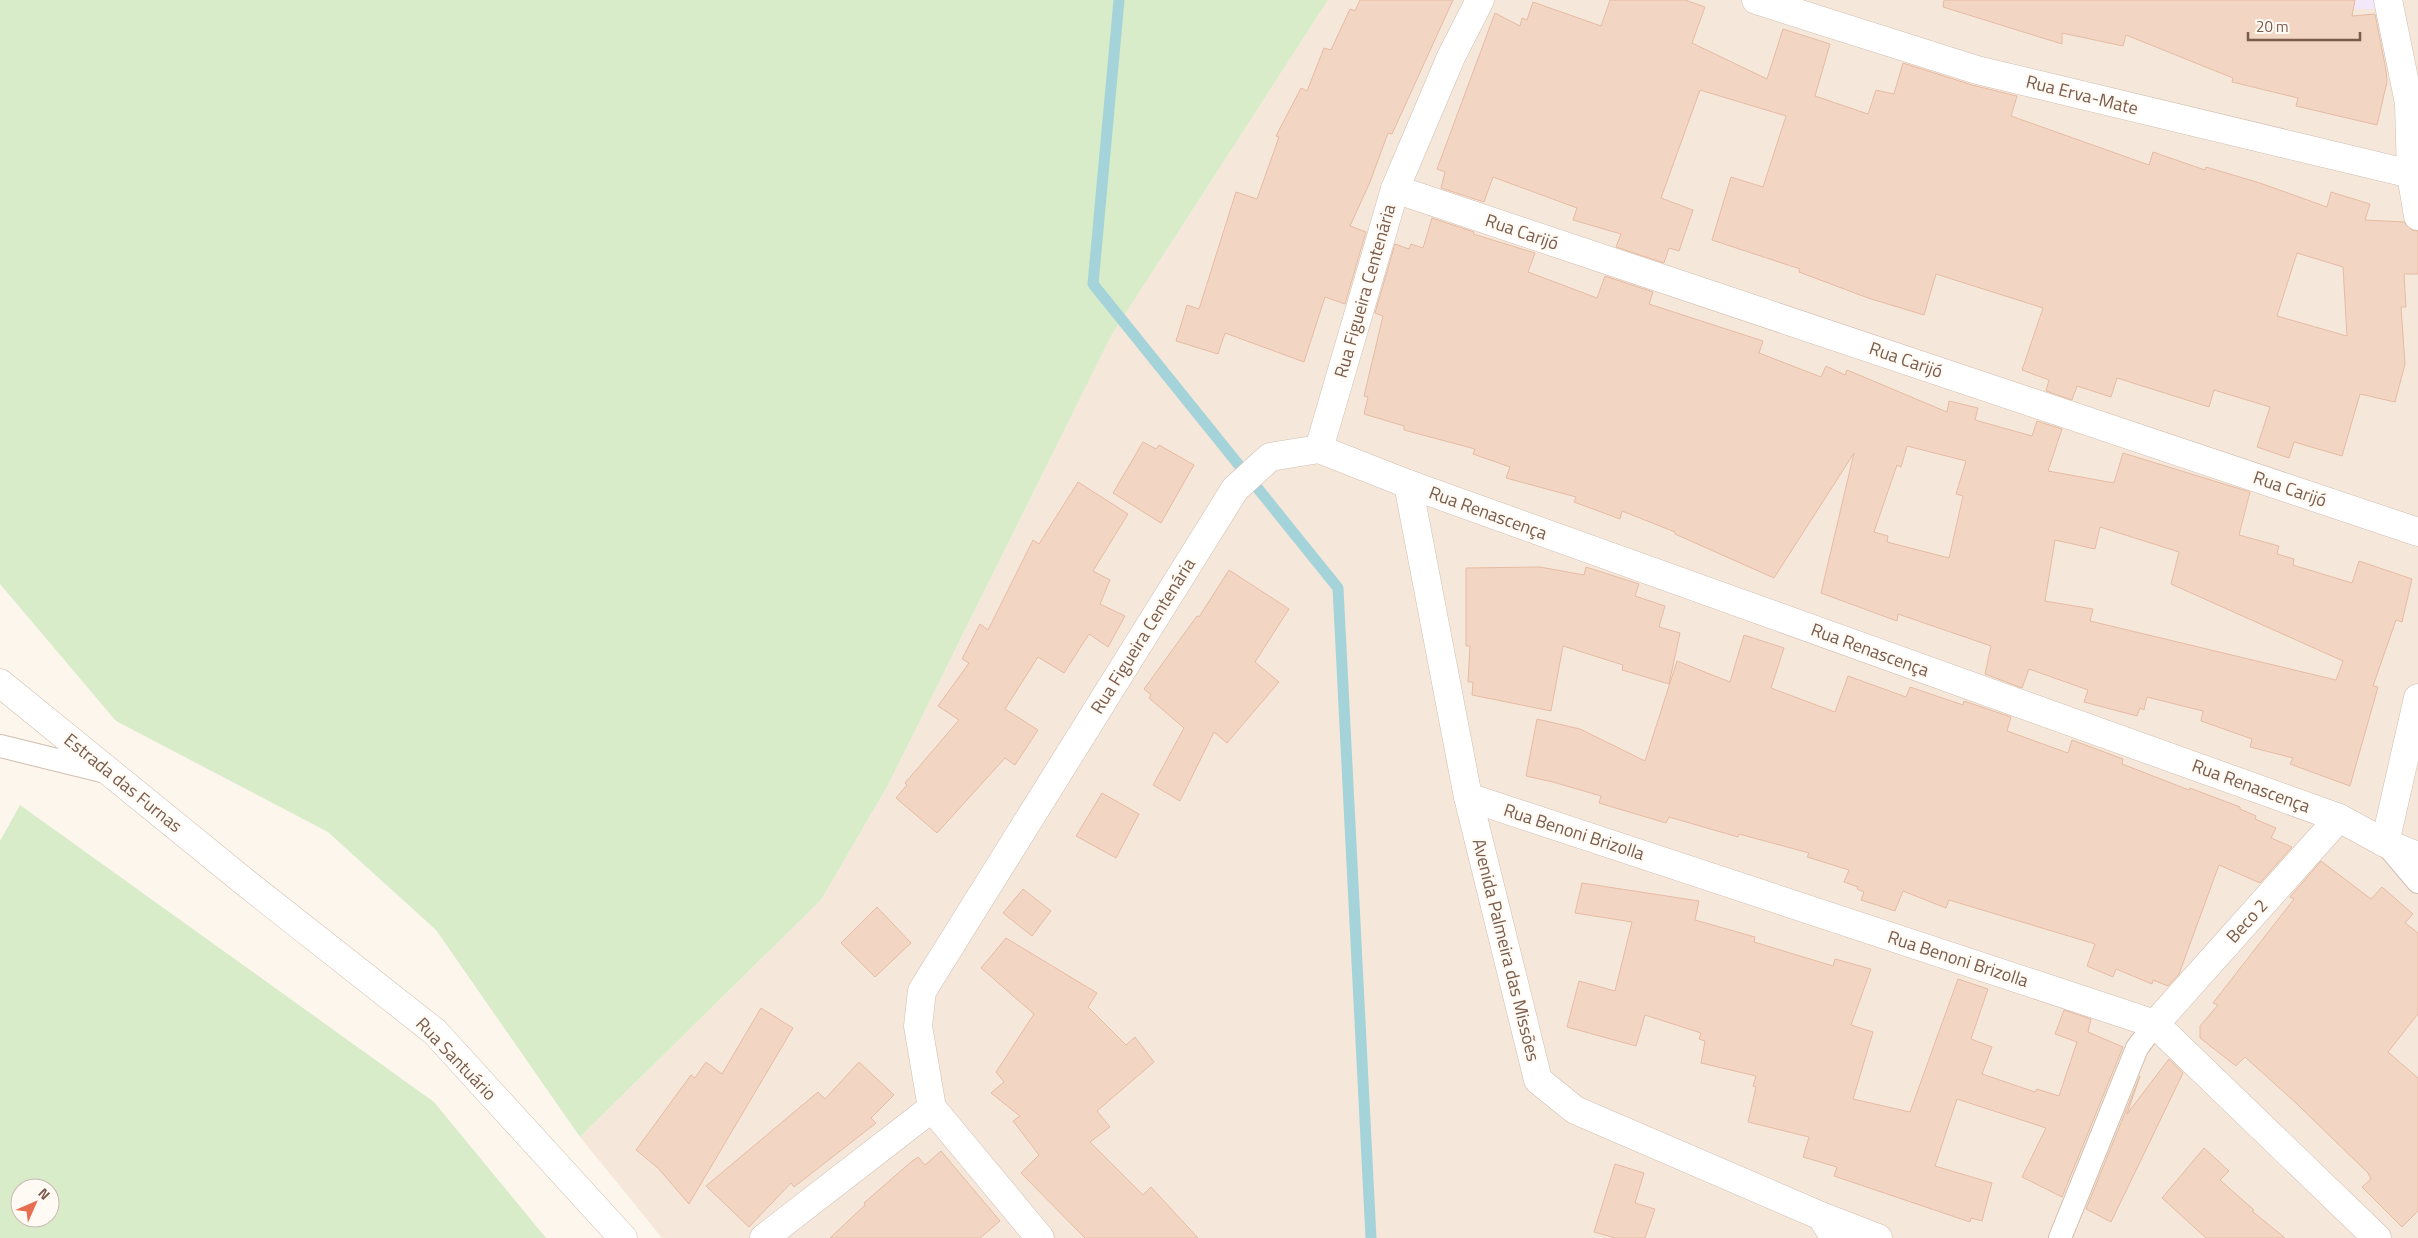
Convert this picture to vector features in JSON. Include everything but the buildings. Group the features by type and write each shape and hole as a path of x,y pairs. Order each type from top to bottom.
{"street":[{"name":"Rua Figueira Centenária","path":"932,1108 918,1026 922,991 1235,489 1270,457 1319,449 1395,189 1451,57 1480,0"},
{"name":"Rua Erva-Mate","path":"1756,0 1977,70 2412,174"},
{"path":"2388,0 2409,103 2412,174 2418,216"},
{"name":"Rua Carijó","path":"1395,189 2418,532"},
{"name":"Rua Renascença","path":"1319,449 1408,484 2339,818 2385,843 2418,856"},
{"name":"Avenida Palmeira das Missões","path":"1408,484 1468,797 1538,1080 1575,1110 1828,1227 1878,1238"},
{"name":"Estrada das Furnas","path":"0,683 246,883"},
{"path":"2385,843 2418,698"},
{"name":"Rua Benoni Brizolla","path":"1468,797 2155,1024 2378,1238"},
{"name":"Beco 2","path":"2155,1024 2339,818"},
{"name":"Rua Santuário","path":"246,883 435,1032 623,1238"},
{"path":"764,1238 932,1108 1040,1238"}],"lane":[{"path":"3,753 110,774"},
{"path":"2385,843 2418,882"},
{"path":"2060,1238 2137,1048 2155,1024"}],"shaded area":[{"path":"1328,0 2418,0 2418,1238 662,1238 580,1137 821,900 888,785 1111,336"},
{"path":"2313,0 2378,0 2380,9 2345,9"}],"green space":[{"path":"0,0 1328,0 1111,336 888,785 821,900 580,1137 436,930 328,832 116,721 0,584"},
{"path":"20,805 434,1102 546,1238 0,1238 0,841"}],"waterway":[{"path":"1119,0 1093,284 1338,588 1371,1238"}]}
